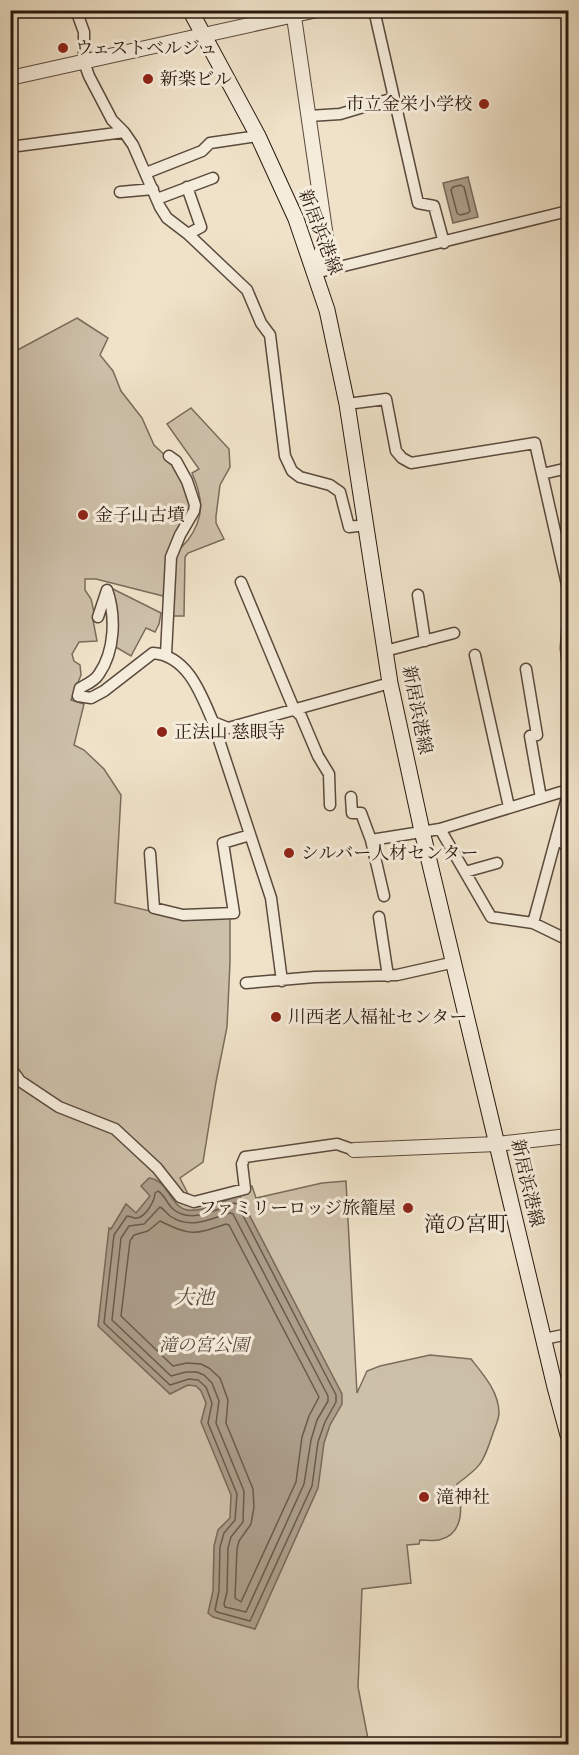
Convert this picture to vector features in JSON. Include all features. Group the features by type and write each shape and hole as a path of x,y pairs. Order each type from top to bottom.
{"main road":[{"name":"新居浜港線","path":"190,10 258,136 296,219 327,310 347,404 390,682 422,831 544,1339 562,1385 568,1435"}],"street":[{"path":"76,10 84,32 84,62 112,120 133,145 167,218 188,234 247,290 261,323 270,335 285,456 292,471 300,477 330,485 340,492 349,527 366,525"},
{"path":"10,78 317,10"},
{"path":"374,10 418,203 434,206 444,243"},
{"path":"293,14 326,237 315,273"},
{"path":"309,116 340,114 394,98"},
{"path":"10,147 124,132"},
{"path":"146,173 202,151 210,143 258,136"},
{"path":"120,192 155,194 187,188 213,178"},
{"path":"187,188 201,227 188,234"},
{"path":"315,273 568,211"},
{"path":"347,404 386,399 396,451 411,463 535,443 567,574 568,589"},
{"path":"166,654 171,557 195,505 187,481 176,461 169,456"},
{"path":"542,474 568,468"},
{"path":"241,582 294,709 301,716 321,762 329,774 330,805"},
{"path":"98,617 107,590 112,642 100,674 81,688 78,696 91,698 104,691 153,653 166,654 196,682 213,722 271,898 282,981"},
{"path":"418,595 425,641"},
{"path":"568,619 566,648 568,668"},
{"path":"385,651 454,633"},
{"path":"475,655 509,807"},
{"path":"526,669 537,735 530,736 541,798"},
{"path":"213,722 228,728 390,682"},
{"path":"533,923 568,793 568,773"},
{"path":"371,840 440,828 561,792 568,793"},
{"path":"351,797 352,813 361,813 371,840 384,896"},
{"path":"440,828 491,916 533,923 568,940"},
{"path":"150,853 154,908 183,915 234,913 223,843 250,835"},
{"path":"557,837 568,848"},
{"path":"465,872 497,863"},
{"path":"379,917 388,976"},
{"path":"246,983 315,977 388,976 455,962"},
{"path":"10,1067 21,1081 59,1107 115,1129 157,1168 180,1197 194,1202 245,1189 242,1164 245,1157 337,1144 354,1150 497,1144 568,1136"},
{"path":"544,1339 568,1334"}],"green space":[{"name":"滝の宮公園","path":"77,318 108,338 100,355 113,371 121,391 142,418 154,445 170,460 186,484 193,505 174,544 167,597 96,579 85,579 85,590 91,599 94,612 93,620 97,641 79,642 72,654 74,661 80,665 81,675 71,700 84,704 74,745 84,750 104,769 121,795 115,903 189,920 230,917 227,1027 203,1162 180,1178 188,1194 196,1197 231,1187 252,1186 256,1198 322,1183 346,1181 357,1393 367,1371 430,1355 471,1359 490,1384 498,1405 498,1419 483,1459 476,1469 457,1484 461,1508 458,1525 454,1531 448,1537 439,1540 420,1540 419,1544 407,1545 411,1583 362,1589 358,1687 369,1744 11,1744 10,354"},
{"path":"191,408 229,449 230,467 220,485 216,516 216,523 224,539 188,553 185,557 184,616 172,616 172,565 178,551 194,532 201,507 192,473 199,469 167,424"},
{"path":"111,588 161,613 155,632 146,628 131,656 114,646"}],"water":[{"path":"468,177 478,217 453,223 443,183"},
{"name":"大池","path":"149,1178 161,1184 177,1204 188,1210 207,1207 239,1195 342,1394 342,1404 330,1425 324,1443 318,1488 255,1629 213,1617 208,1613 213,1591 214,1546 218,1530 230,1518 231,1495 201,1422 206,1403 201,1391 196,1386 188,1385 170,1394 98,1326 109,1228 111,1229 126,1204 136,1213 150,1196 141,1186"}],"place":[{"name":"ウェストベルジュ","path":"63,48"},
{"name":"新楽ビル","path":"148,79"},
{"name":"市立金栄小学校","path":"484,104"},
{"name":"金子山古墳","path":"83,515"},
{"name":"正法山 慈眼寺","path":"162,732"},
{"name":"シルバー人材センター","path":"289,853"},
{"name":"川西老人福祉センター","path":"276,1017"},
{"name":"ファミリーロッジ旅籠屋","path":"408,1208"},
{"name":"滝神社","path":"424,1497"}],"district":[{"name":"滝の宮町","path":"466,1224"}]}
